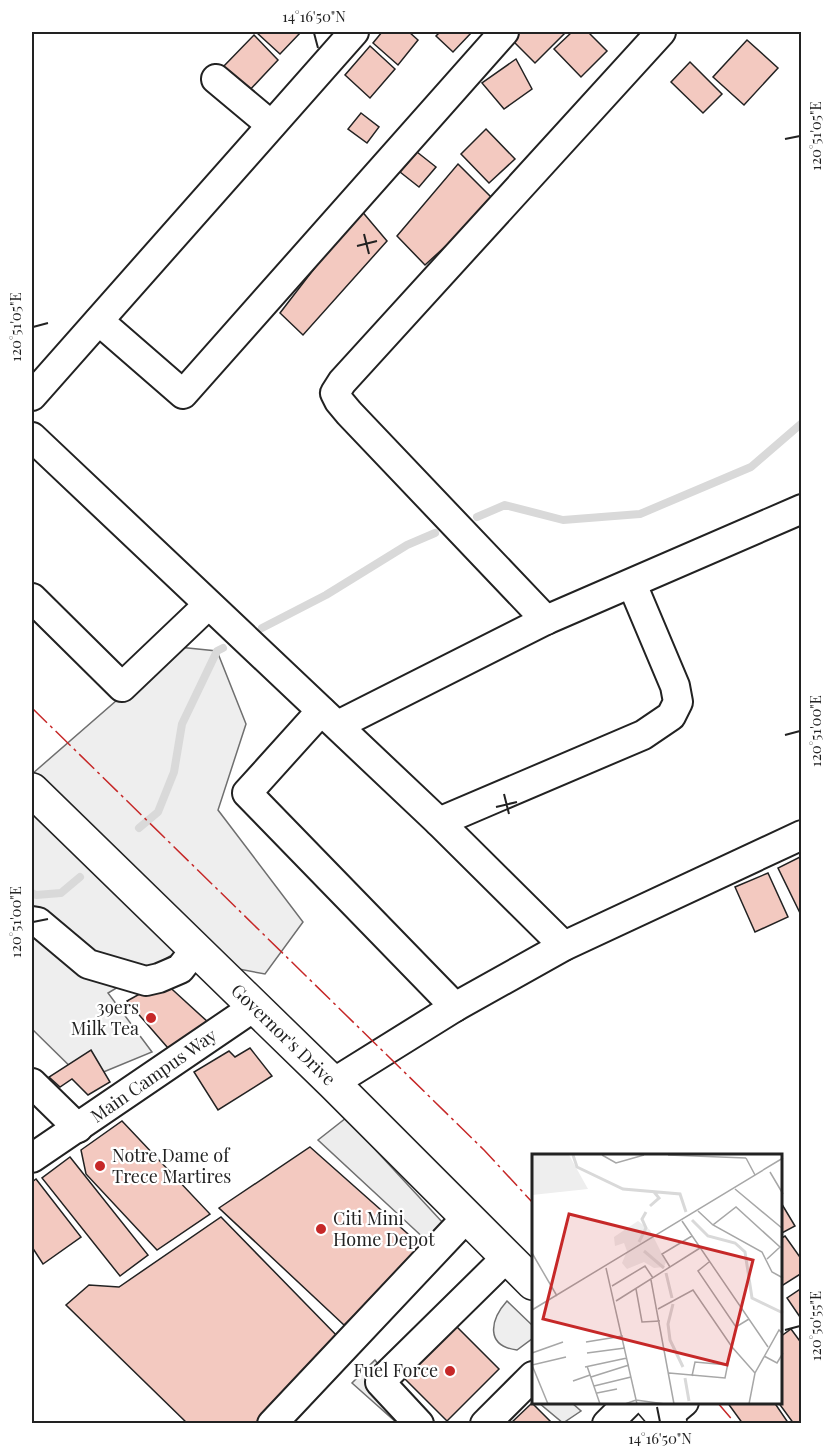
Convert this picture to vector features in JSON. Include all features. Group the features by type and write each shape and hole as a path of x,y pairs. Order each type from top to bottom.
{"main road":[{"name":"Governor's Drive","path":"32,790 333,1083 532,1282"}],"street":[{"path":"32,396 354,32"},
{"path":"99,321 183,394 504,32"},
{"path":"546,620 349,413 335,393 342,381 661,32"},
{"path":"216,78 271,125"},
{"path":"32,437 439,822 564,946"},
{"path":"455,1007 247,793 329,718 801,509"},
{"path":"439,822 643,735 671,716 678,702 675,686 632,584"},
{"path":"32,598 122,687 208,605"},
{"path":"333,1083 455,1007 564,946 801,835"},
{"path":"32,921 38,922 88,964 146,981 180,969 195,950"},
{"name":"Main Campus Way","path":"32,1083 78,1128 254,1007"},
{"path":"32,1158 78,1128"},
{"path":"272,1424 467,1217"},
{"path":"419,1424 380,1382 507,1257"},
{"path":"485,1424 532,1377"},
{"path":"607,1424 627,1404"}],"shaded area":[{"path":"178,647 217,651 246,724 218,810 303,922 265,974 170,956 108,993 152,1052 84,1080 32,1029 32,774"},
{"path":"346,1118 444,1224 428,1242 318,1140"},
{"path":"507,1301 532,1325 532,1339 517,1350 507,1348 495,1338 494,1324"},
{"path":"375,1360 423,1423 397,1423 352,1383"},
{"path":"540,1404 573,1404 581,1411 563,1423"}],"building":[{"path":"256,32 301,32 280,54"},
{"path":"382,32 409,32 418,40 398,65 373,43"},
{"path":"440,32 472,32 453,52 436,36"},
{"path":"506,32 566,32 535,63"},
{"path":"572,32 588,32 607,51 581,77 554,49"},
{"path":"254,35 278,60 248,92 223,67"},
{"path":"747,40 778,68 744,105 713,77"},
{"path":"370,46 395,69 370,98 345,75"},
{"path":"516,59 532,89 504,109 482,83"},
{"path":"690,62 722,94 703,113 671,82"},
{"path":"361,113 379,127 367,143 348,129"},
{"path":"486,129 515,159 489,183 461,154"},
{"path":"417,152 436,167 419,187 400,172"},
{"path":"458,164 495,201 425,265 397,236"},
{"path":"360,209 387,241 303,335 280,313"},
{"path":"802,856 802,912 800,913 778,868"},
{"path":"768,873 788,917 755,932 735,887"},
{"path":"163,981 209,1023 168,1048 127,1001"},
{"path":"250,1048 272,1076 218,1110 194,1072 229,1051 235,1057"},
{"path":"91,1050 110,1082 88,1095 72,1079 60,1087 49,1077"},
{"path":"122,1121 210,1214 157,1250 86,1174 81,1150"},
{"name":"Citi Mini Home Depot","path":"310,1147 425,1249 344,1325 219,1208"},
{"path":"70,1157 148,1255 120,1276 42,1178"},
{"path":"36,1179 81,1237 43,1264 32,1247 32,1182"},
{"path":"782,1204 795,1226 782,1233"},
{"path":"221,1217 341,1340 255,1424 188,1424 66,1305 89,1285 119,1287"},
{"path":"785,1236 802,1260 802,1273 782,1286 782,1238"},
{"path":"802,1288 802,1320 787,1298"},
{"name":"Fuel Force","path":"452,1322 499,1369 447,1421 400,1374"},
{"path":"791,1329 802,1344 802,1424 794,1424 779,1404 782,1404 782,1336"},
{"path":"532,1403 553,1424 510,1424"},
{"path":"728,1404 775,1404 789,1424 743,1424"}],"waterway":[{"path":"477,517 505,505 563,520 640,514 751,467 802,423"},
{"path":"262,628 326,595 407,545 435,533"},
{"path":"139,828 158,812 174,772 182,724 217,651 223,648"},
{"path":"32,893 36,895 61,893 80,877"}],"power":[{"path":"32,708 484,1150 532,1202"},
{"path":"719,1404 736,1424"}],"place":[{"name":"39ers Milk Tea","path":"151,1018"},
{"name":"Notre Dame of Trece Martires","path":"100,1166"},
{"name":"Citi Mini Home Depot","path":"321,1229"},
{"name":"Fuel Force","path":"450,1371"}]}
